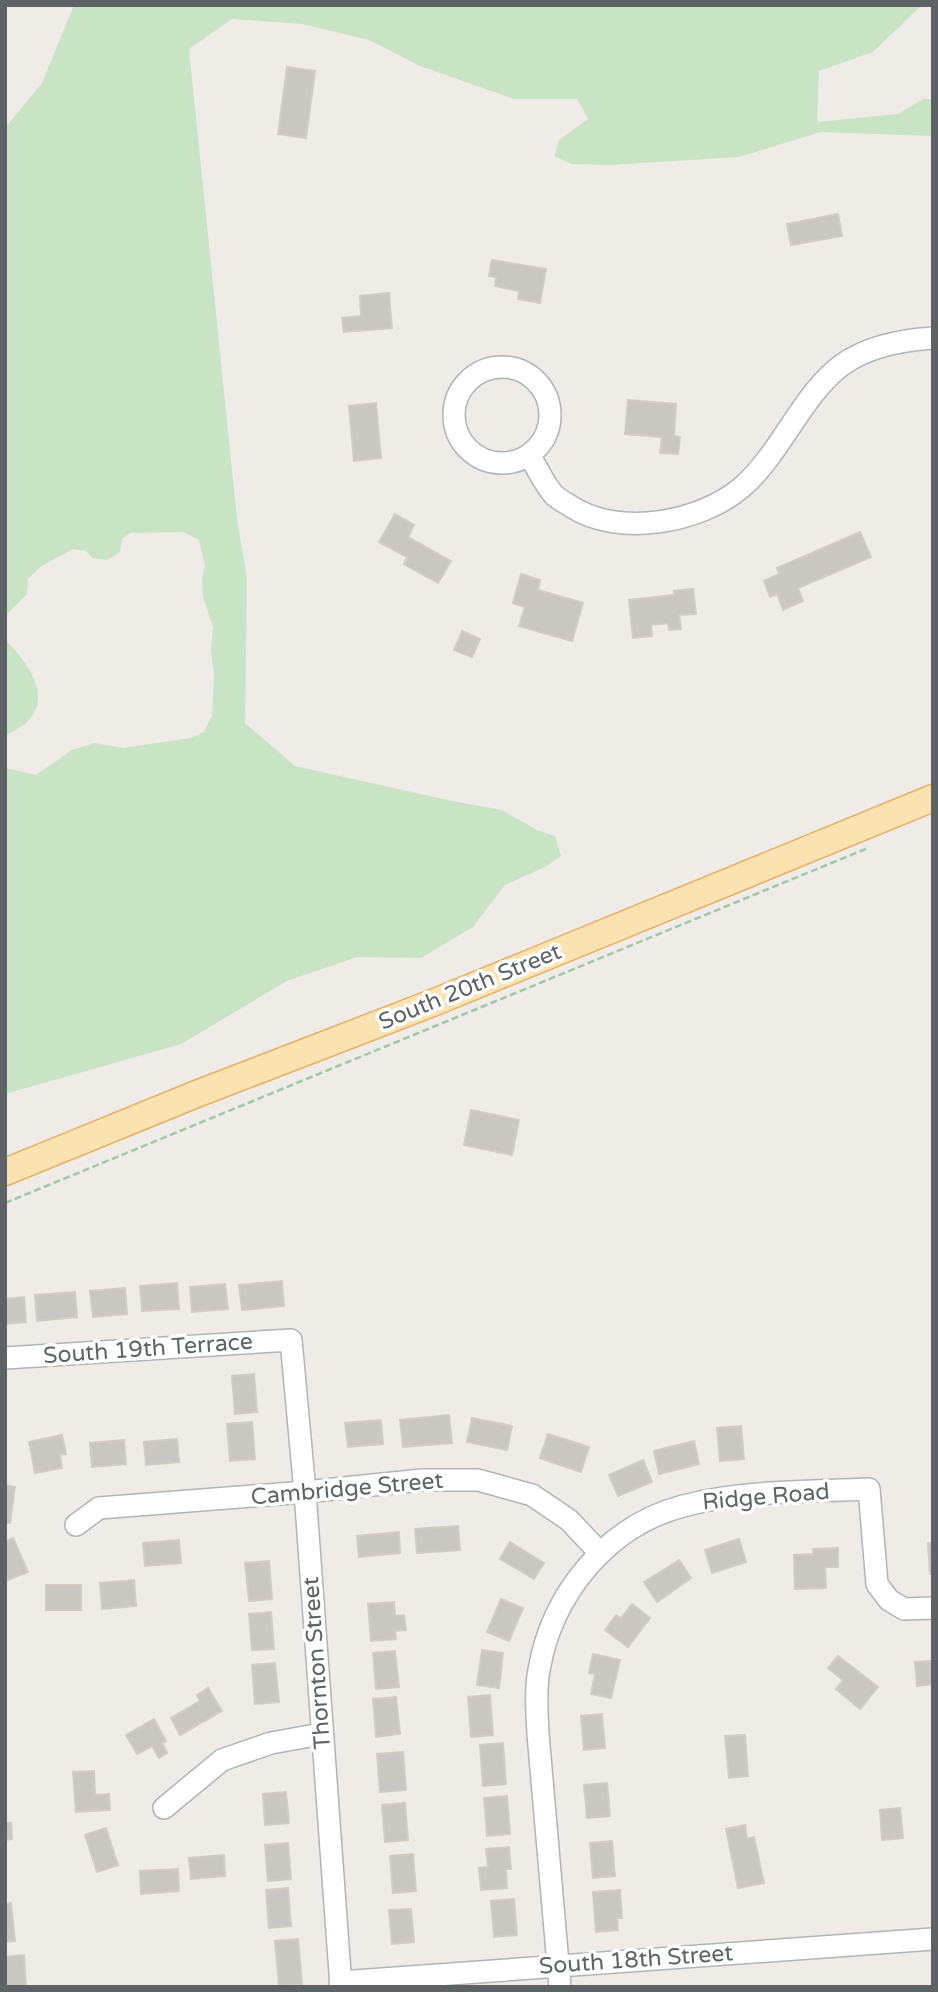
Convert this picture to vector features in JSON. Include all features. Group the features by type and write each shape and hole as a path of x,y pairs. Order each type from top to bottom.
{"main road":[{"name":"South 20th Street","path":"5,1172 448,997 933,799"}],"street":[{"path":"529,455 555,496 586,516 615,523 647,524 676,519 722,500 741,488 768,458 818,390 842,365 873,349 901,341 933,338"},
{"path":"505,366 525,373 541,386 550,412 549,426 543,439 529,455 508,463 493,463 479,458 467,449 458,437 454,423 456,401 467,381 478,372 505,366"},
{"name":"South 19th Terrace","path":"5,1358 291,1340"},
{"name":"Thornton Street","path":"291,1340 340,1984"},
{"name":"Cambridge Street","path":"76,1525 99,1508 422,1480 478,1480 532,1495 569,1520 600,1553"},
{"name":"Ridge Road","path":"560,1987 536,1704 539,1670 558,1610 580,1574 600,1553 610,1543 645,1520 682,1506 738,1496 869,1489 877,1584 889,1600 904,1609 927,1609"},
{"path":"164,1808 222,1760 271,1743 321,1734"},
{"name":"South 18th Street","path":"340,1984 558,1965 933,1939"}],"path":[{"path":"5,1203 870,848"}],"green space":[{"path":"74,5 922,5 873,52 819,71 817,122 898,114 923,99 933,99 933,136 821,132 739,157 611,165 571,164 554,156 559,140 588,119 577,99 514,99 420,66 369,40 302,24 232,19 189,49 237,519 247,579 245,723 295,766 502,810 537,830 555,836 561,856 545,867 505,885 473,927 421,958 357,957 287,981 181,1044 5,1094 5,768 36,775 72,750 94,743 123,748 190,738 204,732 212,716 213,627 203,597 202,578 205,566 199,540 183,532 130,533 122,539 120,552 107,560 92,558 86,551 73,549 40,567 28,579 27,594 5,616 5,128 42,83"},
{"path":"5,639 33,677 38,700 28,721 5,736"}],"building":[{"path":"287,67 315,71 306,138 278,134"},
{"path":"838,214 842,236 791,245 787,224"},
{"path":"492,260 546,269 540,303 518,299 519,291 495,286 496,277 489,276"},
{"path":"389,293 392,328 344,332 342,318 361,316 360,296"},
{"path":"628,400 676,404 674,436 680,437 678,454 660,453 662,437 625,434"},
{"path":"376,403 381,458 354,461 349,406"},
{"path":"395,514 414,525 408,537 451,561 438,583 404,564 407,557 379,542"},
{"path":"860,532 871,557 798,588 803,601 783,610 777,594 770,597 764,581 779,574 777,568"},
{"path":"521,574 540,580 538,590 583,603 572,641 519,626 525,607 513,603"},
{"path":"693,589 696,614 679,615 681,629 669,630 668,623 651,625 652,636 633,638 629,600 674,595 674,591"},
{"path":"462,631 480,639 472,657 454,650"},
{"path":"471,1110 519,1120 512,1155 464,1145"},
{"path":"282,1281 284,1306 242,1310 239,1285"},
{"path":"177,1283 179,1309 142,1311 140,1286"},
{"path":"225,1284 228,1309 192,1312 190,1287"},
{"path":"125,1288 127,1314 93,1317 90,1291"},
{"path":"75,1292 77,1317 37,1321 35,1295"},
{"path":"24,1297 26,1322 5,1324 5,1299"},
{"path":"254,1374 257,1412 235,1414 232,1376"},
{"path":"449,1415 452,1443 403,1447 400,1420"},
{"path":"472,1418 512,1426 507,1450 467,1442"},
{"path":"381,1420 383,1444 348,1447 345,1423"},
{"path":"252,1422 255,1459 230,1461 227,1424"},
{"path":"741,1426 744,1459 720,1461 717,1428"},
{"path":"548,1434 589,1447 581,1472 540,1458"},
{"path":"62,1435 66,1454 60,1455 62,1468 35,1473 29,1442"},
{"path":"177,1439 179,1462 146,1465 144,1442"},
{"path":"124,1440 126,1464 92,1467 90,1443"},
{"path":"694,1441 699,1464 659,1474 654,1451"},
{"path":"643,1460 652,1482 618,1496 609,1475"},
{"path":"5,1485 15,1487 10,1523 5,1523"},
{"path":"458,1526 460,1550 417,1553 415,1529"},
{"path":"399,1532 400,1553 359,1557 357,1536"},
{"path":"13,1538 28,1572 5,1581 5,1542"},
{"path":"739,1539 746,1562 712,1573 705,1550"},
{"path":"179,1540 181,1563 145,1566 143,1543"},
{"path":"510,1542 544,1563 534,1579 500,1559"},
{"path":"928,1543 933,1543 933,1574 930,1574"},
{"path":"838,1548 838,1567 825,1567 826,1588 795,1589 794,1555 813,1554 813,1549"},
{"path":"679,1560 691,1578 657,1602 644,1582"},
{"path":"269,1561 272,1599 249,1601 245,1563"},
{"path":"134,1580 136,1606 102,1609 100,1583"},
{"path":"46,1585 81,1585 81,1610 46,1610"},
{"path":"501,1599 523,1608 509,1641 487,1632"},
{"path":"394,1602 395,1616 404,1615 406,1630 395,1631 396,1639 371,1641 368,1604"},
{"path":"632,1604 650,1618 628,1647 605,1630 616,1615 621,1618"},
{"path":"271,1612 274,1649 252,1650 249,1614"},
{"path":"482,1650 503,1653 499,1688 477,1685"},
{"path":"395,1651 399,1687 376,1689 373,1653"},
{"path":"593,1654 620,1660 611,1698 591,1694 595,1674 589,1673"},
{"path":"838,1656 878,1687 860,1709 836,1689 843,1680 828,1668"},
{"path":"933,1661 933,1684 917,1686 915,1662"},
{"path":"275,1663 279,1702 255,1704 252,1665"},
{"path":"208,1688 222,1711 180,1735 171,1718 200,1701 197,1695"},
{"path":"490,1695 493,1735 471,1737 468,1697"},
{"path":"396,1697 400,1734 376,1737 373,1699"},
{"path":"602,1714 605,1748 584,1750 581,1716"},
{"path":"154,1719 166,1741 162,1743 167,1753 159,1758 152,1746 137,1754 126,1735"},
{"path":"745,1735 748,1776 729,1778 725,1736"},
{"path":"503,1743 506,1784 483,1786 480,1745"},
{"path":"403,1752 406,1790 380,1792 377,1754"},
{"path":"94,1771 95,1795 109,1794 110,1810 76,1812 73,1772"},
{"path":"607,1783 610,1816 587,1818 584,1785"},
{"path":"286,1792 289,1823 265,1825 263,1794"},
{"path":"507,1796 510,1834 487,1836 484,1798"},
{"path":"405,1803 408,1840 385,1842 382,1805"},
{"path":"900,1808 903,1838 882,1840 880,1810"},
{"path":"5,1823 11,1823 12,1839 5,1840"},
{"path":"745,1825 747,1839 754,1837 764,1883 738,1888 726,1829"},
{"path":"106,1828 118,1865 97,1872 85,1835"},
{"path":"612,1841 615,1876 593,1878 590,1843"},
{"path":"288,1843 291,1879 268,1881 265,1845"},
{"path":"509,1847 511,1869 506,1869 507,1888 481,1890 479,1868 488,1867 486,1849"},
{"path":"413,1854 416,1891 393,1893 390,1856"},
{"path":"224,1855 225,1876 191,1879 189,1858"},
{"path":"178,1869 179,1891 141,1894 140,1871"},
{"path":"288,1888 291,1926 269,1928 266,1890"},
{"path":"620,1890 622,1918 617,1918 618,1930 596,1932 593,1892"},
{"path":"514,1899 517,1935 494,1937 491,1901"},
{"path":"11,1903 15,1941 5,1942 5,1904"},
{"path":"411,1909 414,1942 392,1944 389,1910"},
{"path":"298,1939 302,1984 279,1986 275,1941"},
{"path":"24,1955 26,1987 5,1987 5,1957"}]}
